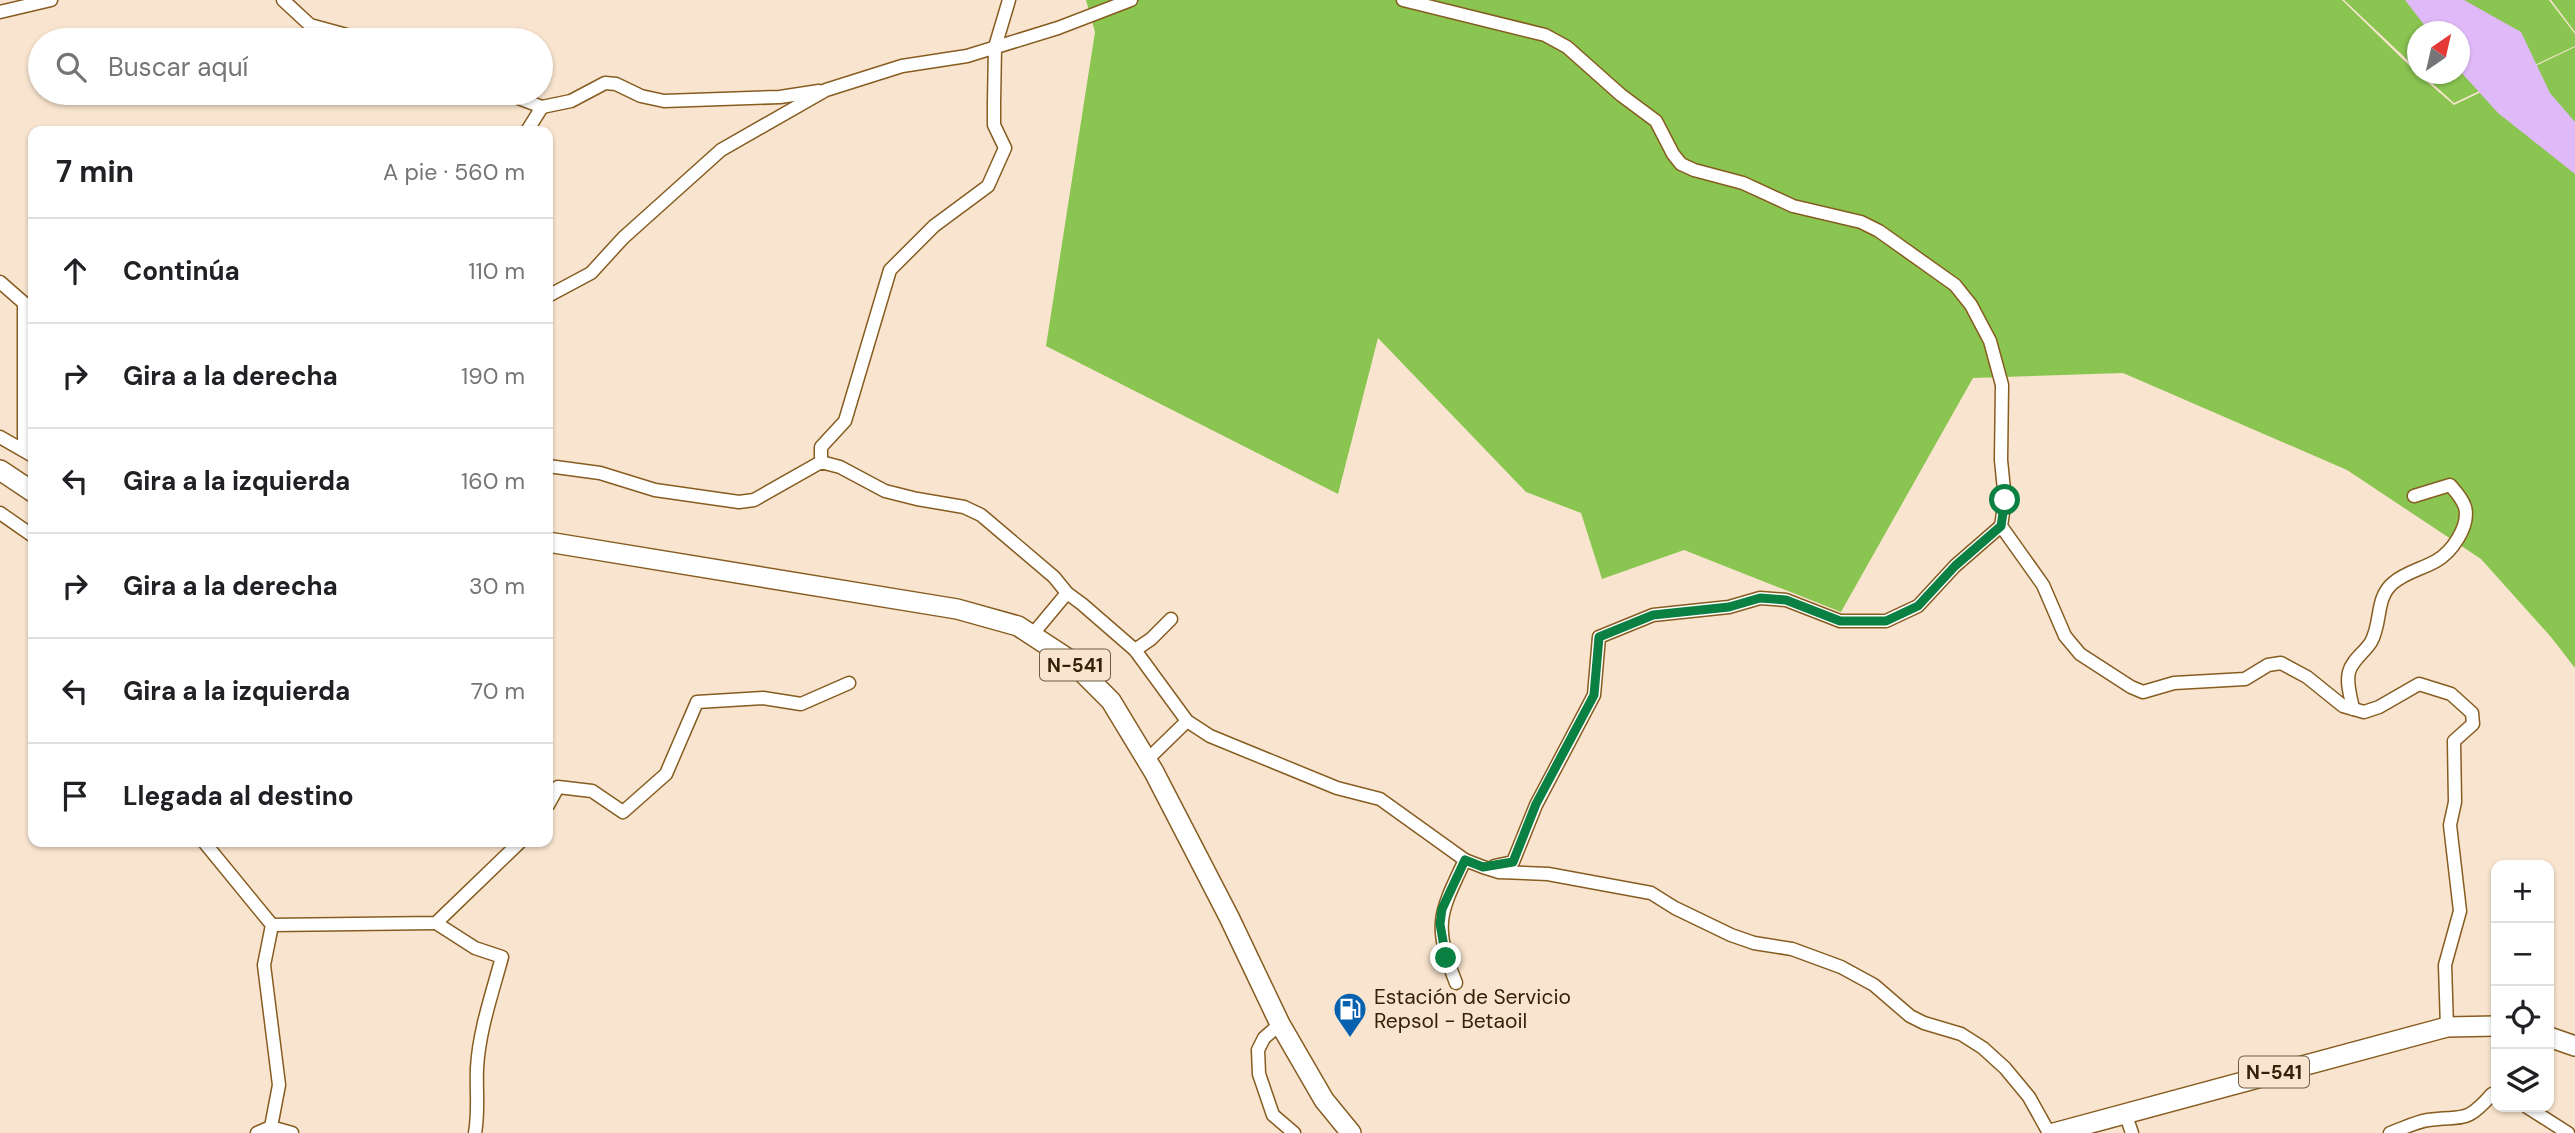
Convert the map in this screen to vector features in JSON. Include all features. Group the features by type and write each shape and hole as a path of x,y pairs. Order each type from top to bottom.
{"highway":[{"path":"0,470 28,489"},
{"name":"N-541","path":"553,543 957,609 1018,626 1070,660 1111,701 1147,760 1230,917 1280,1024 1324,1100 1351,1133"},
{"name":"N-541","path":"2052,1133 2447,1027 2491,1027"},
{"path":"2554,1039 2575,1046"}],"street":[{"path":"0,12 51,0"},
{"path":"283,0 310,25 321,28"},
{"path":"821,462 821,447 845,421 890,270 934,226 988,186 1005,148 994,125 995,47 1009,0"},
{"path":"553,105 571,101 605,83 616,84 641,96 664,101 780,97 826,90 902,66 967,56 1058,28 1131,0"},
{"path":"1403,0 1545,35 1567,47 1621,95 1656,121 1673,155 1681,164 1743,183 1793,206 1861,222 1879,231 1955,285 1971,305 1990,341 2002,385 2001,460 2005,500 2001,526 1955,566 1918,606 1886,621 1840,621 1786,600 1760,598 1729,607 1653,615 1599,637 1594,695 1536,804 1516,856 1510,864 1483,867"},
{"path":"553,293 591,273 622,238 721,150 826,90"},
{"path":"537,105 552,105"},
{"path":"530,126 542,107"},
{"path":"0,282 24,303 28,423"},
{"path":"0,437 28,452"},
{"path":"553,467 600,473 655,490 739,502 754,500 821,462 839,467 886,491 964,507 981,515 1135,650 1187,721 1210,736 1337,788 1380,799 1465,860 1483,867 1499,872 1548,874 1651,893 1675,908 1731,935 1754,943 1792,949 1841,967 1874,985 1910,1016 1961,1034 1983,1048 2005,1068 2029,1097 2052,1133"},
{"path":"2353,709 2348,686 2349,669 2371,642 2382,598 2391,584 2412,570 2437,560 2453,546 2462,532 2466,510 2459,495 2450,485 2414,496"},
{"path":"0,513 28,533"},
{"path":"2001,526 2043,585 2065,636 2080,654 2143,692 2174,683 2245,679 2268,665 2281,663 2307,677 2343,706 2364,712 2379,707 2419,684 2451,694 2472,713 2473,724 2454,741 2455,802 2450,825 2460,911 2445,965 2447,1027"},
{"path":"1032,635 1067,593"},
{"path":"1135,650 1151,639 1171,619"},
{"path":"553,796 558,788 593,791 623,812 666,774 698,702 763,698 801,704 849,683"},
{"path":"1147,760 1187,721"},
{"path":"208,847 272,925"},
{"path":"436,923 515,847"},
{"path":"1456,983 1446,958 1440,924 1442,909 1465,860"},
{"path":"272,925 436,923 475,948 502,957 484,1022 477,1068 478,1114 475,1133"},
{"path":"271,1126 279,1085 264,965 272,925"},
{"path":"1280,1024 1264,1038 1258,1050 1259,1074 1273,1115 1294,1133"},
{"path":"2390,1133 2427,1121 2451,1120 2475,1114 2491,1095"},
{"path":"2535,1112 2568,1133"},
{"path":"2125,1113 2132,1133"},
{"path":"257,1133 271,1126 292,1133"}],"green space":[{"path":"1086,0 2342,0 2407,63 2407,84 2430,84 2454,105 2575,47 2575,668 2481,559 2347,470 2123,373 1973,378 1841,612 1684,550 1602,579 1581,513 1526,492 1378,338 1338,494 1046,346 1095,32"},
{"path":"2344,0 2549,0 2575,34 2575,46 2454,103 2433,84 2470,84 2470,21 2407,21 2407,60"},
{"path":"2551,0 2575,0 2575,32"}],"shaded area":[{"path":"2405,0 2464,0 2521,32 2550,93 2575,122 2575,174 2498,113 2470,82 2470,21 2421,21"}],"place":[{"name":"Estación de Servicio Repsol - Betaoil","path":"1350,1039"}],"route":[{"path":"1446,958 1440,924 1442,909 1465,860 1483,867 1513,862 1536,804 1594,695 1599,637 1653,615 1729,607 1760,598 1786,600 1840,621 1886,621 1918,606 1955,566 2001,526 2005,500"}]}
